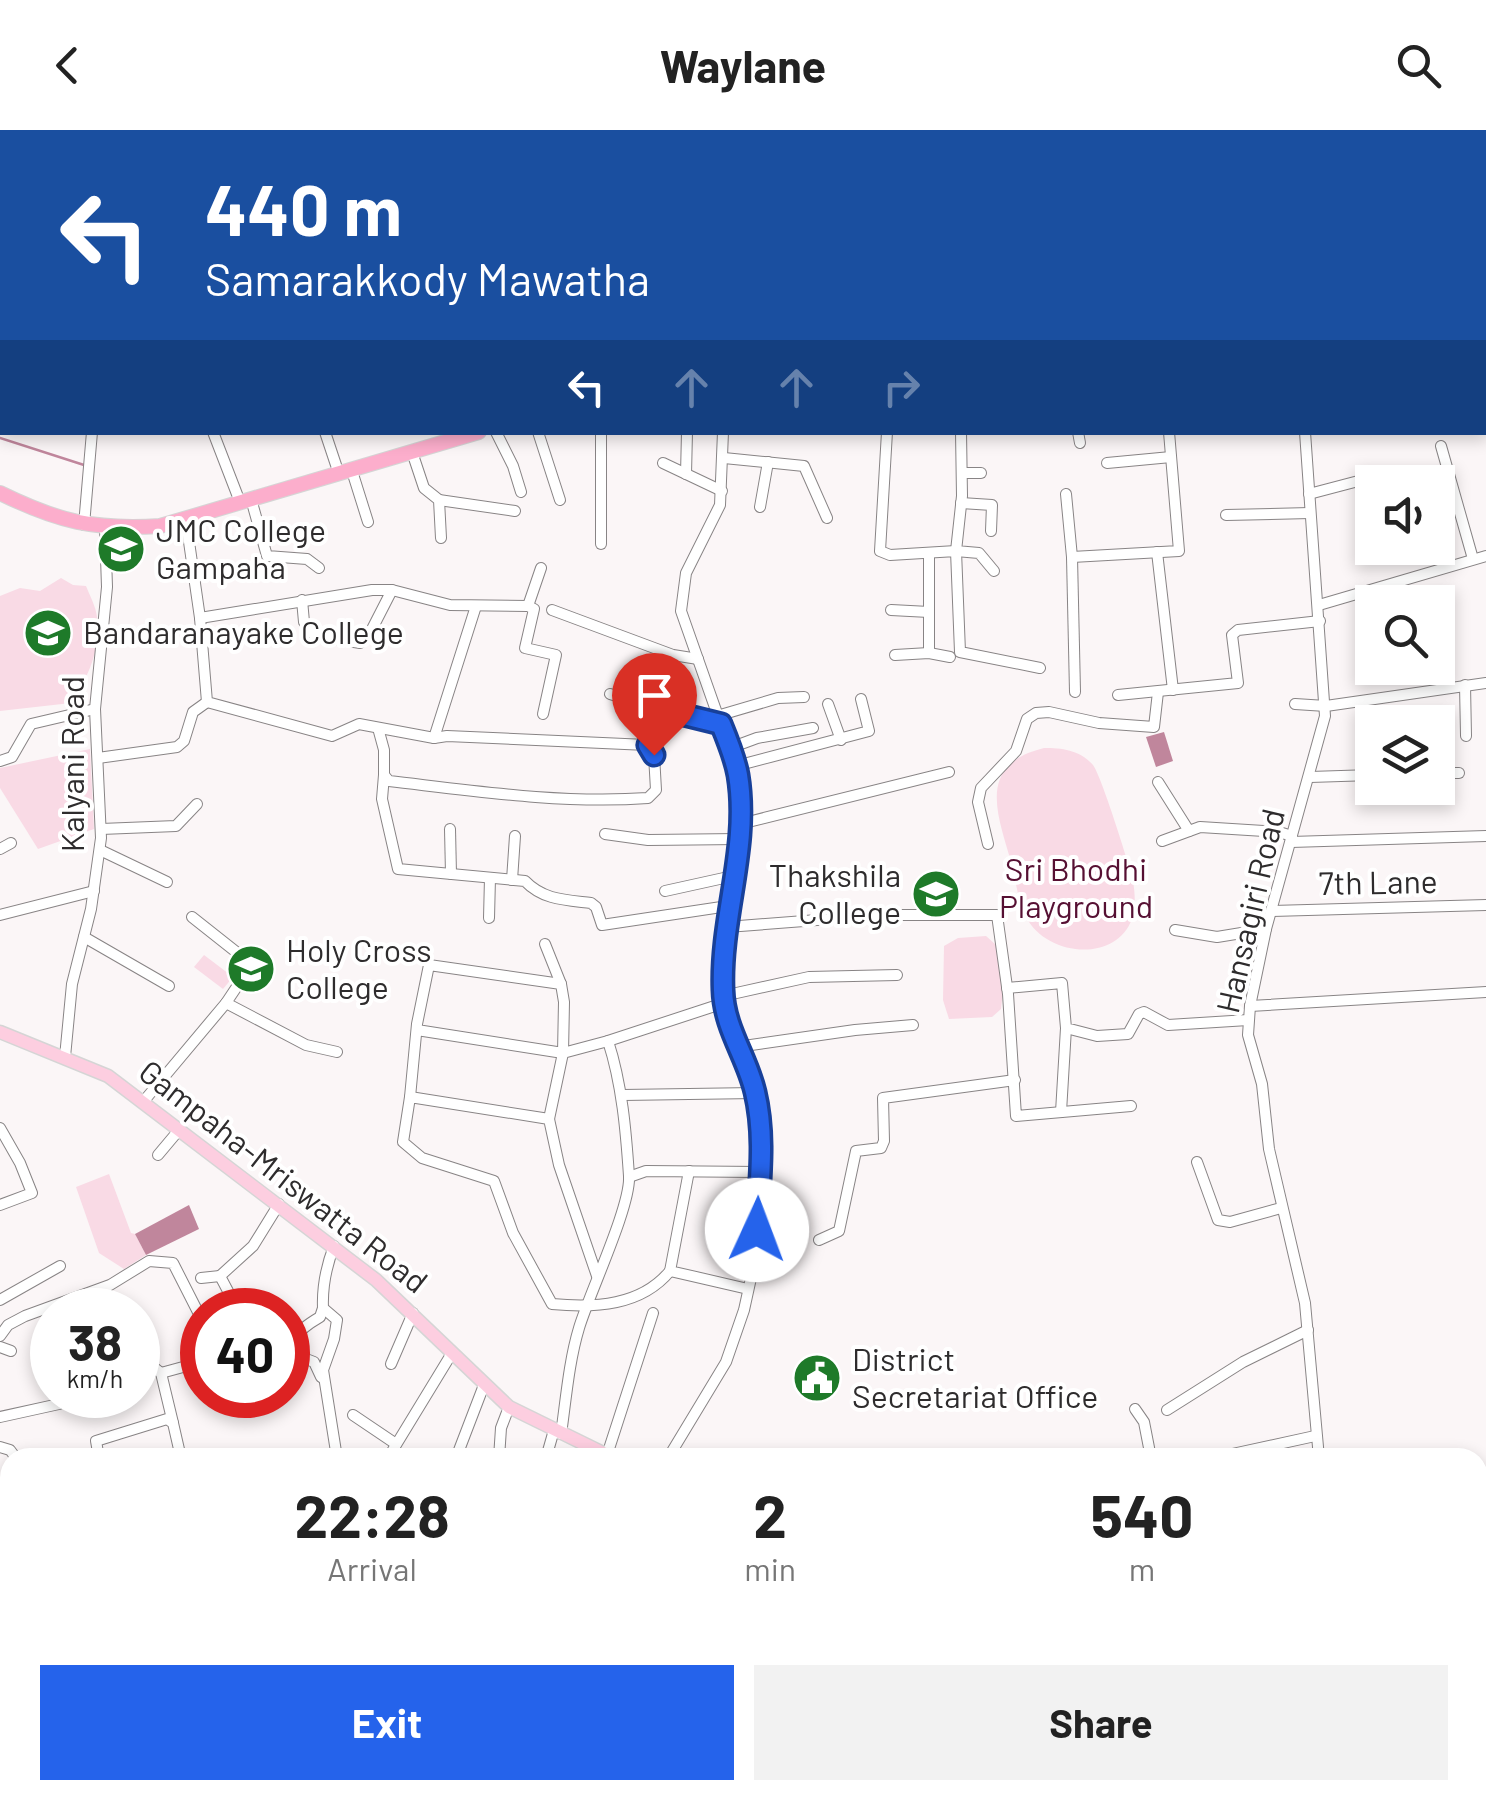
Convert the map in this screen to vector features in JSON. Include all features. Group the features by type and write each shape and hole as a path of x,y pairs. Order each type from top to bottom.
{"highway":[{"path":"0,494 43,514 84,525 160,526 469,435"}],"main road":[{"name":"Gampaha-Mriswatta Road","path":"0,1032 108,1076 334,1246 414,1313 509,1407 593,1448"}],"street":[{"path":"84,525 92,435"},
{"path":"213,435 266,556 307,559 319,568"},
{"path":"326,435 368,522"},
{"path":"498,435 514,466 521,492"},
{"path":"539,435 560,500"},
{"path":"601,435 601,544"},
{"path":"686,474 687,435"},
{"path":"674,1448 726,1362 748,1289 757,1230 762,1144 755,1093 724,1000 728,906 740,824 736,766 681,610 686,573 720,504 724,435"},
{"path":"888,435 880,552 979,553 994,571"},
{"path":"961,435 956,552 960,652 1040,668"},
{"path":"1072,558 1178,551 1169,435"},
{"name":"Hansagiri Road","path":"1305,435 1326,706 1266,929 1248,1020 1249,1044 1262,1084 1268,1149 1297,1266 1308,1330 1317,1448"},
{"path":"1441,446 1473,559"},
{"path":"412,452 424,488 439,500 514,511"},
{"path":"724,458 804,466 827,518"},
{"path":"1107,463 1171,458"},
{"path":"760,506 768,462"},
{"path":"663,463 722,490"},
{"path":"962,473 981,473"},
{"path":"1308,494 1355,483"},
{"path":"1066,494 1076,692"},
{"path":"439,500 441,538"},
{"path":"961,503 992,504 991,531"},
{"path":"1226,516 1310,513"},
{"path":"186,521 207,702"},
{"name":"Kalyani Road","path":"66,1057 72,984 100,850 95,708 107,587 106,528"},
{"path":"1157,552 1173,690"},
{"path":"929,555 929,653"},
{"path":"1319,604 1486,556"},
{"path":"528,606 541,568"},
{"path":"200,618 372,590 392,590 450,604 528,606 534,609 525,648 556,655 543,714"},
{"path":"302,600 304,622 314,636 360,643 370,633 392,590"},
{"path":"434,738 476,606"},
{"path":"552,610 673,655 698,659"},
{"path":"892,610 930,612"},
{"path":"1118,696 1238,683 1232,635 1238,630 1320,621"},
{"path":"896,655 929,653 950,658"},
{"path":"1295,704 1326,706 1486,683"},
{"path":"1466,685 1466,736"},
{"path":"988,844 978,802 982,788 1016,752 1026,719 1050,712 1099,723 1154,727 1158,692"},
{"path":"610,694 664,710 719,720 778,698 804,697"},
{"path":"736,766 869,731 861,699"},
{"path":"207,702 332,736 359,724 434,738 648,745"},
{"path":"98,758 177,747 184,741 193,712 207,702"},
{"path":"828,704 840,740"},
{"path":"0,761 12,757 31,724 95,708"},
{"path":"384,775 389,781 502,796 648,798 656,790 654,755 648,745 651,713 664,710"},
{"path":"378,728 384,750 385,818 398,868 525,881 534,891 554,899 591,903 596,906 602,925 728,906"},
{"path":"730,748 756,738 814,728"},
{"path":"740,824 948,772"},
{"path":"1310,777 1355,776"},
{"path":"1158,782 1189,831"},
{"path":"101,829 176,826 197,804"},
{"path":"1162,841 1200,827 1246,829 1292,839 1486,836"},
{"path":"450,829 451,874"},
{"path":"605,834 648,840 739,839"},
{"path":"512,880 515,836"},
{"path":"100,850 167,882"},
{"path":"665,890 733,876"},
{"path":"489,918 490,878"},
{"path":"0,915 94,890"},
{"name":"7th Lane","path":"1272,910 1486,905"},
{"path":"727,927 882,915 997,915 1007,988 1016,1116 1132,1106"},
{"path":"143,1102 226,1004 242,978 240,955 192,917"},
{"path":"1175,930 1217,937 1266,929"},
{"path":"84,937 169,986"},
{"path":"546,944 561,984 563,1053 549,1119 559,1165 598,1276"},
{"path":"561,984 429,964 404,1142 422,1158 494,1181 513,1232 552,1304 613,1303 657,1287 670,1271 689,1172"},
{"path":"417,1030 563,1053 809,976 897,974"},
{"path":"1007,988 1062,983 1066,1028 1060,1112"},
{"path":"1250,1006 1486,992"},
{"path":"226,1004 306,1045 337,1052"},
{"path":"1066,1028 1097,1036 1128,1034 1144,1012 1168,1025 1248,1020"},
{"path":"737,1046 913,1026"},
{"path":"551,1448 558,1432 577,1333 629,1176 623,1095 608,1041"},
{"path":"820,1240 839,1231 856,1150 880,1148 884,1142 883,1098 1015,1080"},
{"path":"623,1095 755,1093"},
{"path":"410,1096 549,1119"},
{"path":"0,1128 32,1193 0,1205"},
{"path":"158,1155 179,1130"},
{"path":"1197,1162 1218,1220 1230,1222 1281,1208"},
{"path":"629,1176 646,1170 759,1172"},
{"path":"201,1278 220,1276 253,1246 279,1204"},
{"path":"310,1323 320,1317 323,1308 323,1281 334,1246"},
{"path":"100,1288 149,1261 161,1260 173,1263 186,1288"},
{"path":"0,1300 60,1266"},
{"path":"670,1271 748,1289"},
{"path":"220,1276 226,1288"},
{"path":"323,1308 336,1320 323,1370 335,1448"},
{"path":"392,1364 414,1313"},
{"path":"612,1448 654,1313"},
{"path":"0,1336 8,1325 30,1316"},
{"path":"1167,1410 1243,1362 1308,1330"},
{"path":"394,1448 452,1354"},
{"path":"310,1360 324,1383"},
{"path":"179,1448 160,1372 180,1367"},
{"path":"460,1448 484,1385"},
{"path":"500,1448 501,1428 509,1407"},
{"path":"1135,1408 1144,1422 1150,1448"},
{"path":"0,1417 30,1410"},
{"path":"352,1415 396,1444"},
{"path":"97,1448 96,1441 145,1424 167,1419 173,1423"},
{"path":"1260,1448 1315,1436"}],"green space":[{"path":"61,578 73,585 86,586 95,609 97,640 88,674 71,703 0,711 0,596 20,588 40,591"},
{"name":"Sri Bhodhi Playground","path":"1044,748 1070,751 1093,765 1133,881 1132,919 1111,943 1096,948 1080,950 1049,940 1026,917 1019,898 1001,828 997,794 1008,766"},
{"path":"90,749 94,829 38,849 0,788 0,768"},
{"path":"986,936 996,945 1003,991 1001,1009 992,1017 949,1019 943,1000 944,946 958,938"},
{"path":"204,955 233,977 223,989 194,967"},
{"path":"109,1174 131,1233 146,1255 124,1269 99,1253 76,1187"}],"shaded area":[{"path":"1164,732 1173,761 1156,767 1146,737"},
{"path":"189,1205 199,1229 146,1255 135,1234"}],"waterway":[{"path":"0,438 84,465"}],"place":[{"name":"JMC College Gampaha","path":"121,549"},
{"name":"Bandaranayake College","path":"48,633"},
{"name":"Thakshila College","path":"936,894"},
{"name":"Holy Cross College","path":"251,969"},
{"name":"District Secretariat Office","path":"817,1378"}],"route":[{"path":"654,755 648,745 649,717 656,710 664,710 721,724 738,772 741,818 728,906 722,988 728,1024 754,1086 759,1110 762,1144 757,1230"}]}
